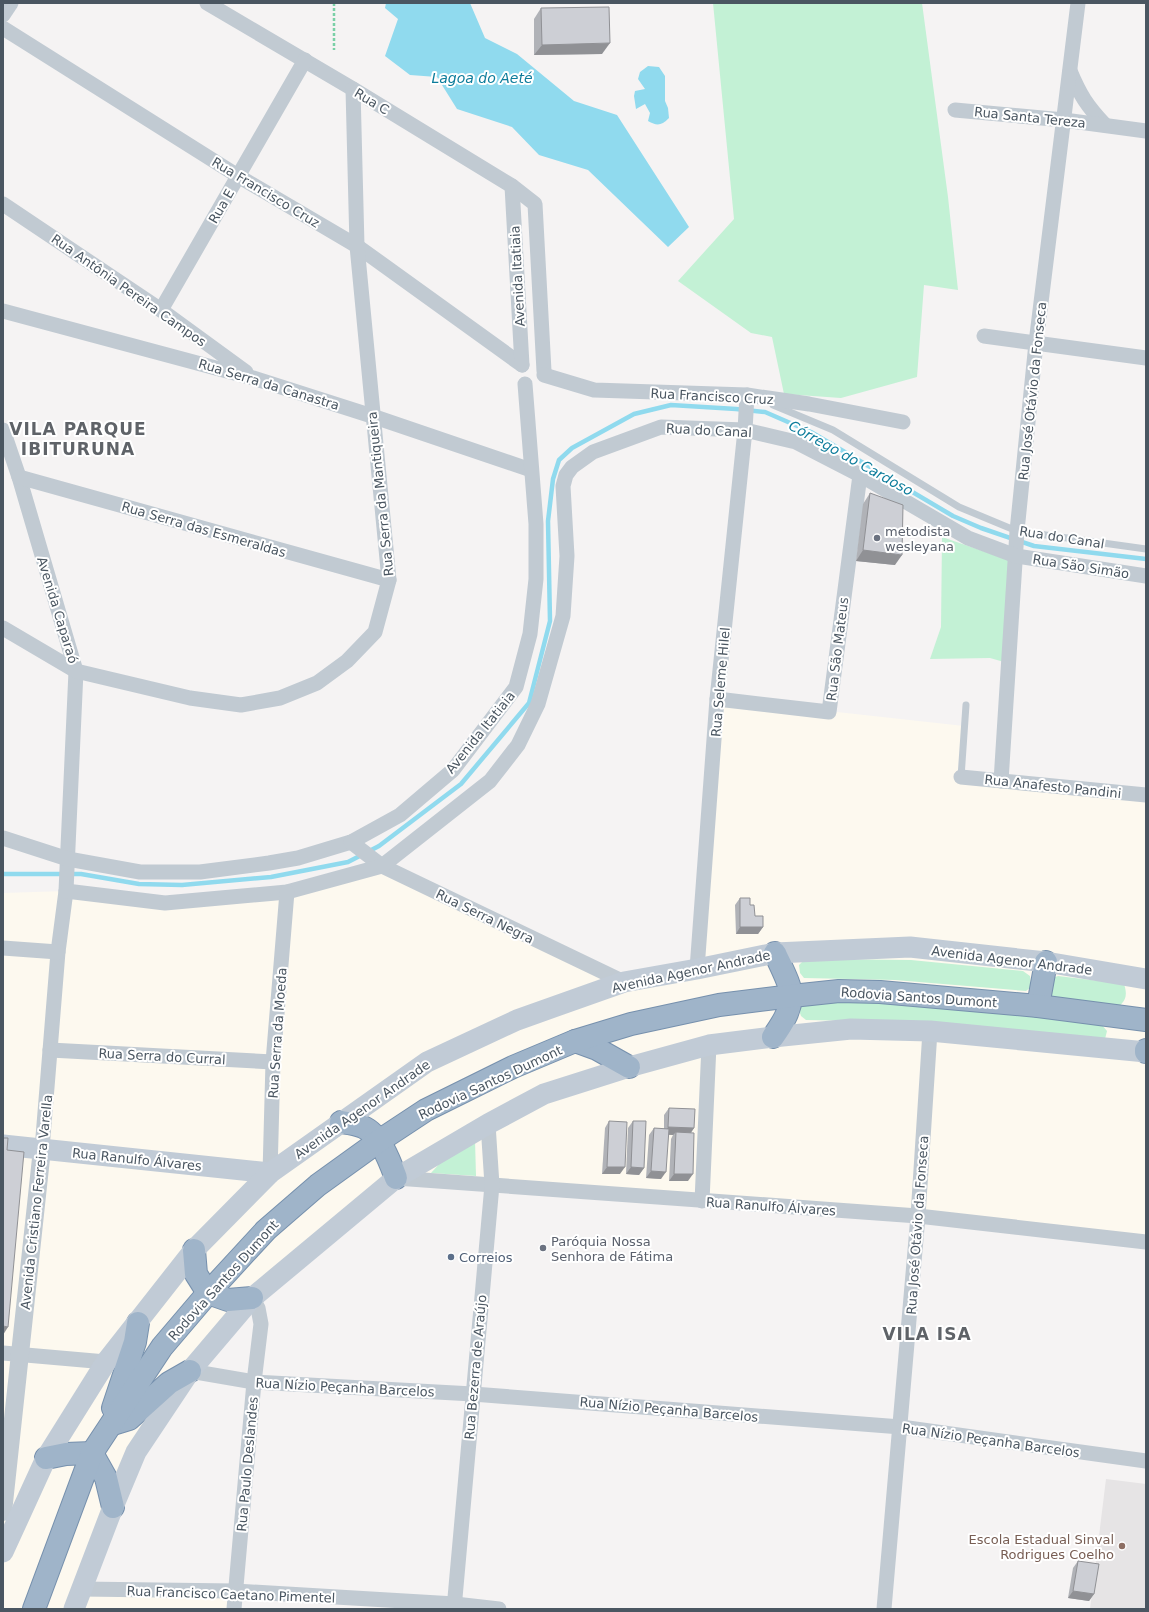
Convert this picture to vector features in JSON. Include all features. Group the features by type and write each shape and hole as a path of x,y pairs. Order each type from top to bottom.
{"highway":[{"path":"773,1037 785,1019 792,996 775,952"},
{"path":"1038,1006 1046,962"},
{"name":"Rodovia Santos Dumont","path":"34,1609 92,1453 162,1347 208,1293 266,1230 318,1185 379,1141 426,1110 513,1068 575,1041 631,1024 719,1005 839,991 880,992 1038,1006 1146,1020"},
{"path":"575,1041 597,1049 629,1067"},
{"path":"341,1122 364,1127 379,1141 390,1160 396,1178"},
{"path":"194,1250 196,1274 208,1293 228,1300 252,1298"},
{"path":"138,1323 135,1342 113,1409 111,1425 129,1419 169,1383 190,1371"},
{"path":"46,1458 66,1454 92,1453 106,1478 113,1507"}],"main road":[{"name":"Avenida Agenor Andrade","path":"3,1552 46,1458 106,1362 194,1250 270,1173 427,1062 518,1020 624,982 697,969 775,952 910,947 1046,962 1146,979"},
{"path":"74,1609 136,1452 190,1371 252,1298 396,1178 488,1124 544,1094 629,1067 709,1045 851,1029 930,1031 1146,1052"},
{"name":"Rua Ranulfo Álvares","path":"3,1145 270,1173"}],"street":[{"path":"3,15 11,3"},
{"name":"Rua C","path":"207,3 305,60 512,186 535,204"},
{"name":"Rua José Otávio da Fonseca","path":"1001,781 1017,531 1036,343 1078,3"},
{"name":"Rua Francisco Cruz","path":"3,28 238,176 357,246 522,365"},
{"name":"Rua E","path":"160,310 305,60"},
{"name":"Rua Santa Tereza","path":"1070,70 1082,98 1088,107 1105,125"},
{"name":"Rua Serra da Mantiqueira","path":"3,628 76,671 190,698 241,705 280,698 317,683 347,661 376,632 389,580 372,416 357,246 353,89"},
{"name":"Rua Santa Tereza","path":"955,110 1064,120 1146,131"},
{"name":"Avenida Itatiaia","path":"3,838 68,859 140,872 200,872 269,863 298,858 351,842 400,815 453,770 516,687 530,634 536,579 536,524 525,384 520,378 519,373 522,365 512,186"},
{"name":"Rua Antônia Pereira Campos","path":"3,204 160,310 253,378"},
{"name":"Avenida Itatiaia","path":"535,204 544,373"},
{"name":"Rua Serra da Canastra","path":"3,311 253,378 372,416 531,470"},
{"path":"984,336 1146,358"},
{"path":"522,365 525,362 533,360 541,364 544,373 543,379 537,384 525,384"},
{"name":"Rua Francisco Cruz","path":"544,373 594,390 747,395 809,404 903,422"},
{"name":"Rua Seleme Hilel","path":"697,969 717,699 745,430 747,395"},
{"name":"Rua do Canal","path":"382,866 490,781 518,745 538,704 563,616 567,556 563,486 566,475 572,467 593,452 661,427 745,430 796,442 860,475 968,538 1016,556"},
{"name":"Avenida Caparaó","path":"3,430 76,671 66,891"},
{"name":"Rua São Mateus","path":"717,699 829,712 860,475"},
{"name":"Rua Serra das Esmeraldas","path":"18,477 389,580"},
{"name":"Rua São Simão","path":"1016,556 1146,576"},
{"name":"Rua Anafesto Pandini","path":"961,777 1146,795"},
{"name":"Rua Serra Negra","path":"351,842 382,866 624,982"},
{"path":"66,891 165,903 287,892 382,866"},
{"name":"Avenida Cristiano Ferreira Varella","path":"3,1512 12,1354 42,1149 58,952 66,891"},
{"name":"Rua Serra da Moeda","path":"270,1173 273,1062 287,892"},
{"path":"3,948 58,952"},
{"name":"Rua José Otávio da Fonseca","path":"884,1609 918,1216 930,1031"},
{"path":"702,1202 709,1045"},
{"name":"Rua Serra do Curral","path":"50,1050 273,1062"},
{"name":"Rua Bezerra de Araújo","path":"454,1606 492,1185 488,1124"},
{"name":"Rua Ranulfo Álvares","path":"396,1178 702,1202 918,1216 1146,1242"},
{"name":"Rua Paulo Deslandes","path":"234,1609 254,1382 261,1324 258,1308 252,1298"},
{"path":"12,1354 106,1362"},
{"name":"Rua Nízio Peçanha Barcelos","path":"190,1371 254,1382 473,1394 900,1427 1146,1461"},
{"name":"Rua Francisco Caetano Pimentel","path":"81,1589 235,1591 499,1609"}],"lane":[{"name":"Rua do Canal","path":"747,395 790,411 833,430 959,507 1017,531 1146,549"},
{"path":"961,777 966,705"}],"path":[{"path":"334,3 334,50"}],"shaded area":[{"path":"718,699 964,726 961,777 1146,796 1146,1246 990,1228 396,1179 253,1298 164,1410 82,1589 235,1592 234,1609 3,1609 3,893 66,891 204,900 382,867 624,983 697,969"},
{"name":"Escola Estadual Sinval Rodrigues Coelho","path":"1106,1479 1146,1484 1146,1609 1090,1609"}],"green space":[{"path":"713,3 922,3 948,197 958,290 924,285 917,377 841,398 784,394 772,337 751,333 678,281 734,219"},
{"path":"942,537 1012,561 1004,662 990,658 930,659 941,627"},
{"path":"804,960 911,960 1023,971 1030,976 1031,987 1026,991 895,980 804,978 800,973 799,965"},
{"path":"1058,976 1124,984 1126,990 1125,999 1119,1006 1053,999 1048,989 1050,979"},
{"path":"891,1001 1101,1024 1107,1031 1105,1039 916,1022 806,1020 801,1016 798,1007 803,1002"},
{"path":"475,1140 476,1176 431,1173 442,1161"}],"water":[{"name":"Lagoa do Aeté","path":"386,3 470,3 485,38 517,54 574,101 617,115 689,227 668,247 588,170 539,155 512,127 457,109 437,77 410,75 385,56 398,19 385,8"},
{"path":"648,66 659,67 665,76 665,101 668,108 669,118 664,123 654,124 648,121 650,113 645,104 636,109 634,96 635,91 645,89 638,79 640,72"}],"building":[{"path":"609,7 610,43 542,45 541,8"},
{"name":"metodista wesleyana","path":"870,493 903,505 902,555 863,550"},
{"path":"740,898 750,898 750,905 754,905 755,916 763,916 763,927 740,927"},
{"path":"669,1108 695,1109 694,1128 668,1127"},
{"path":"609,1121 627,1122 625,1167 607,1167"},
{"path":"633,1121 646,1121 644,1168 631,1167"},
{"path":"654,1128 669,1129 666,1172 651,1171"},
{"path":"676,1132 694,1133 693,1174 674,1174"},
{"path":"3,1138 8,1138 7,1150 24,1152 8,1327 3,1326"},
{"path":"1078,1561 1099,1564 1094,1594 1073,1591"}],"waterway":[{"name":"Córrego do Cardoso","path":"3,874 81,874 139,884 182,885 271,877 348,862 379,846 461,784 529,703 550,621 548,521 553,479 559,460 572,448 634,414 671,405 765,412 811,432 953,516 981,528 1034,546 1146,559"}],"place":[{"name":"metodista wesleyana","path":"877,538"},
{"name":"Paróquia Nossa Senhora de Fátima","path":"543,1248"},
{"name":"Correios","path":"451,1257"},
{"name":"Escola Estadual Sinval Rodrigues Coelho","path":"1122,1546"}],"district":[{"name":"VILA PARQUE IBITURUNA","path":"78,439"},
{"name":"VILA ISA","path":"927,1334"}]}
